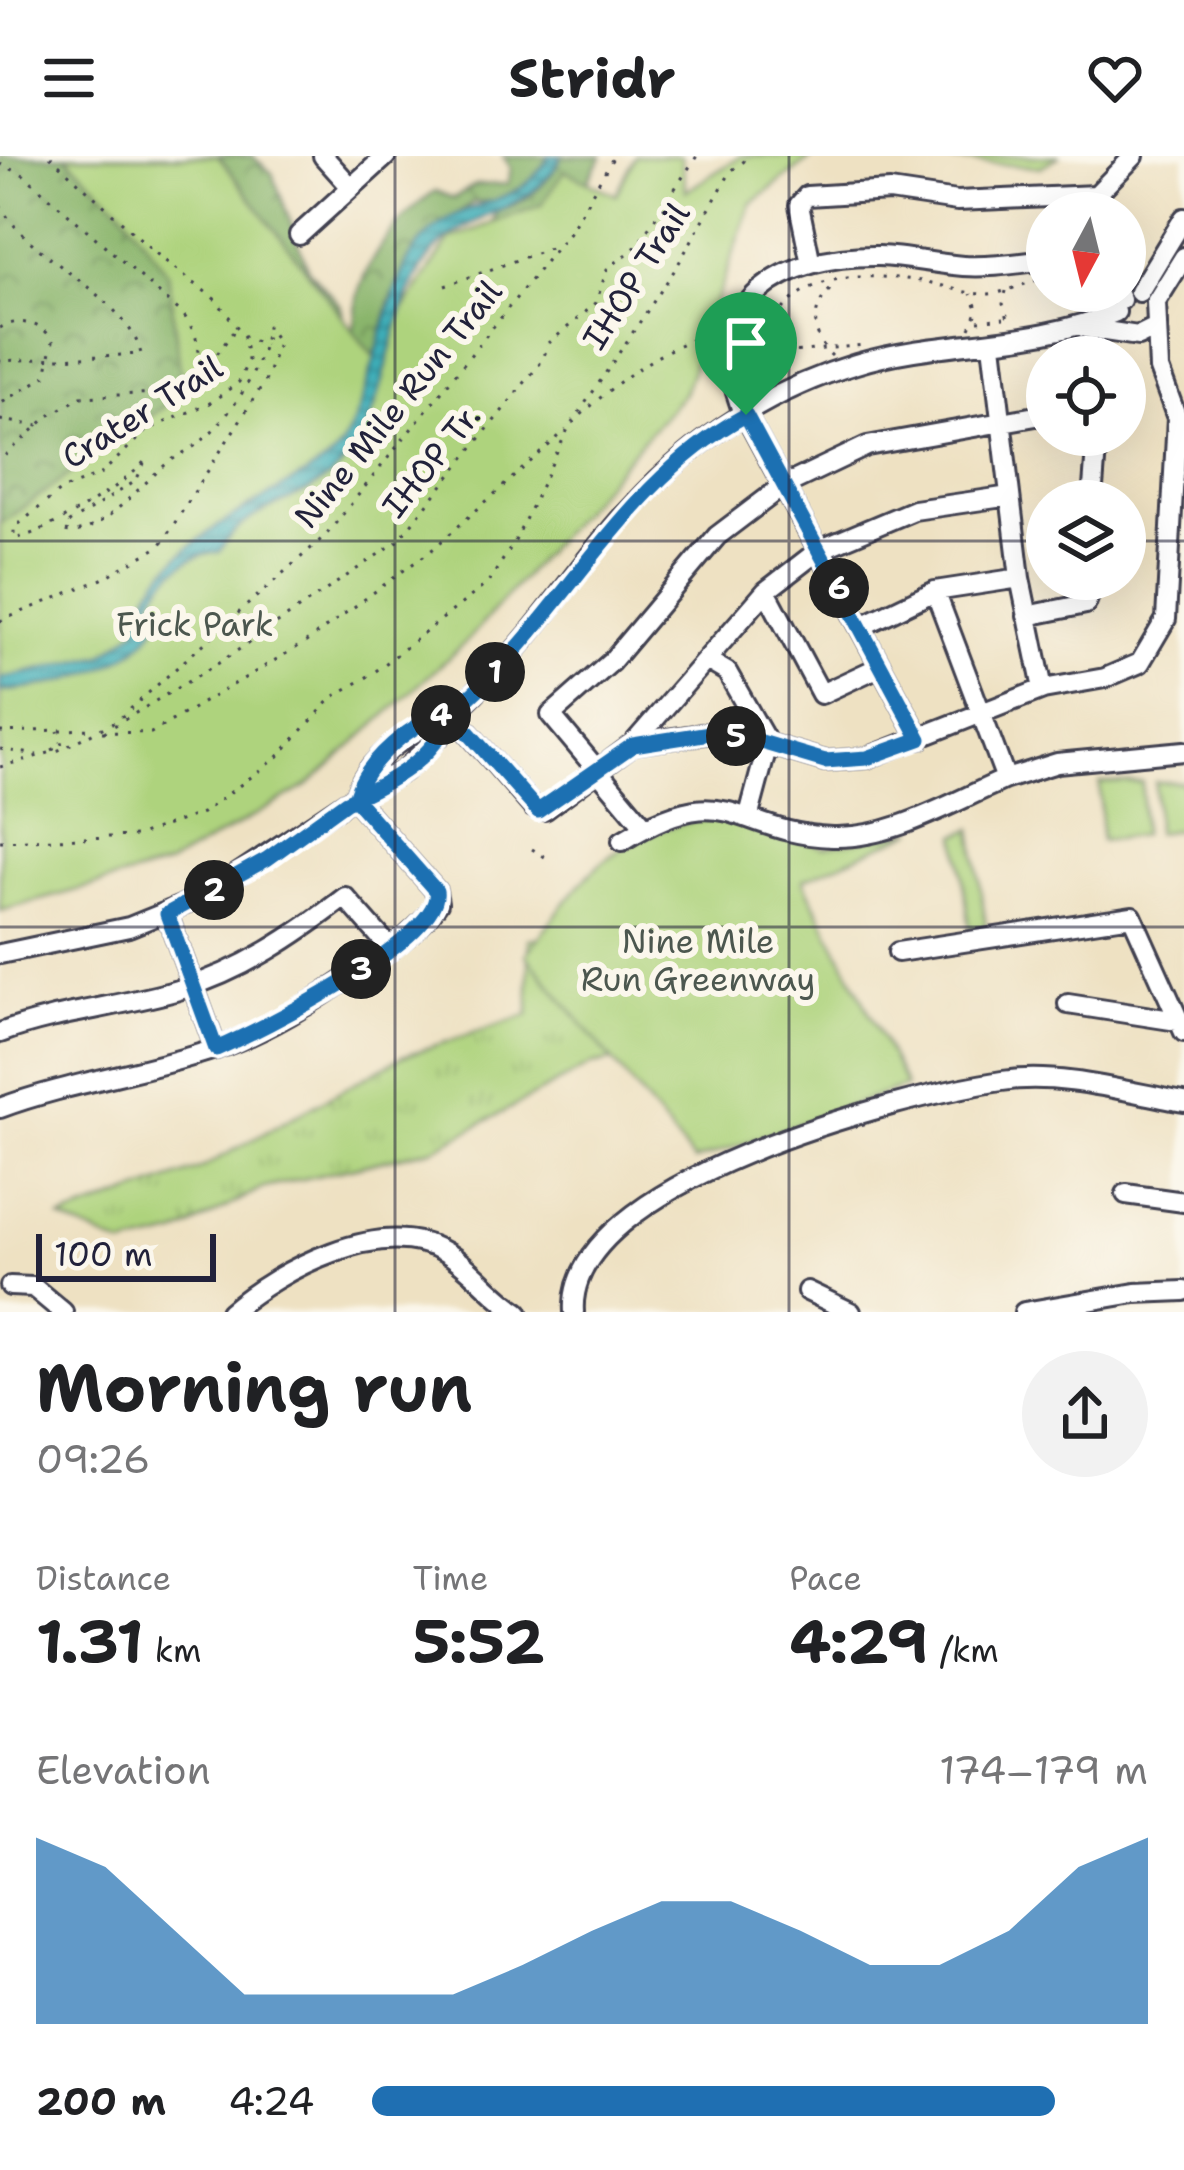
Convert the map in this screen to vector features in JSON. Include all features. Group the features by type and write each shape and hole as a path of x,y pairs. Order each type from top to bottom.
{"street":[{"path":"323,156 350,186"},
{"path":"299,236 386,156"},
{"path":"811,264 799,205 807,196 890,191 956,201 1096,195 1134,156"},
{"path":"1146,273 1184,218"},
{"path":"920,739 783,486 730,375 732,337 747,303 766,284 811,264 881,256 966,266 1026,262"},
{"path":"1146,284 1184,257"},
{"path":"633,745 710,733 825,761 867,758 1042,688 1105,678 1140,663 1166,619 1176,562 1177,418 1159,370 1154,328 1159,316 1146,307"},
{"path":"1080,328 1105,312"},
{"path":"1129,312 1128,333 1159,370"},
{"path":"0,954 167,914 370,794 426,752 445,731 451,713 539,622 631,506 711,435 751,412 856,364 1080,328 1128,333 1154,328"},
{"path":"992,344 1020,578 1042,688"},
{"path":"645,827 551,715 611,662 717,536 783,486 867,446 1026,417"},
{"path":"451,713 538,811 633,745 710,662 766,591 819,550 914,510 1010,496"},
{"path":"860,626 935,591 1020,578"},
{"path":"766,591 821,694 881,666"},
{"path":"935,591 1006,779"},
{"path":"1027,616 1087,600"},
{"path":"710,662 727,672 768,744 748,815"},
{"path":"622,842 645,827 699,808 726,807 773,826 832,837 883,832 1006,779 1057,763 1184,751"},
{"path":"0,1108 67,1085 216,1049 289,1015 391,949 434,910 436,891 355,799"},
{"path":"0,1034 44,1017 193,985 304,929 344,897 391,949"},
{"path":"167,914 216,1049"},
{"path":"898,952 1132,916 1182,1024"},
{"path":"1068,1004 1182,1024"},
{"path":"574,1312 579,1275 592,1254 655,1198 688,1178 820,1130 1005,1080 1052,1081 1184,1102"},
{"path":"1126,1194 1184,1202"},
{"path":"230,1312 297,1264 396,1240 447,1252 518,1312"},
{"path":"10,1286 34,1287 63,1312"},
{"path":"807,1291 850,1312"},
{"path":"1024,1312 1135,1293 1184,1292"}],"path":[{"path":"50,156 159,256 216,300 245,339"},
{"name":"Nine Mile Run Trail","path":"101,731 171,676 337,524 587,207 614,156"},
{"name":"IHOP Trail","path":"542,361 549,343 596,303 608,269 634,249 697,156"},
{"name":"IHOP Trail","path":"568,428 676,268 730,171 751,156"},
{"path":"0,164 24,175 183,314 198,335 198,366 176,392 81,397 0,460"},
{"path":"0,205 12,226 121,321 140,348 138,357 0,361"},
{"path":"445,286 557,245"},
{"path":"751,412 770,324 790,300 818,285 902,279 970,293 1026,284"},
{"path":"835,359 816,332 817,308 826,291 844,281"},
{"path":"1006,318 1007,290"},
{"path":"970,293 976,322"},
{"path":"964,334 976,322 1006,318 1016,326"},
{"path":"0,328 16,322 40,326 52,341 46,376 0,404"},
{"name":"Crater Trail","path":"0,621 102,579 160,546 267,378 278,342 270,326 267,345 207,437 166,463 130,499 79,532 64,531 69,523 136,481 146,459 134,474 64,521 14,538 14,528 48,499 101,474 147,430 210,404 239,382 248,360 245,339 267,345"},
{"path":"198,366 210,364 232,333 245,339"},
{"path":"0,731 151,733 306,642 433,549 591,405 687,340 712,333 732,337"},
{"path":"760,356 866,345"},
{"name":"IHOP Tr.","path":"101,731 221,661 398,541 542,361"},
{"path":"0,420 39,426"},
{"path":"0,841 137,836 202,813 277,758 333,698 372,674 488,583 515,541 568,428"},
{"path":"0,748 30,758 62,746 57,729"},
{"path":"0,767 101,731"},
{"path":"532,849 545,857"}],"green space":[{"path":"0,156 252,156 272,173 308,269 341,306 349,337 365,275 380,247 411,211 435,191 453,198 475,185 508,184 511,168 503,156 549,156 531,183 493,201 473,202 420,243 390,301 366,393 0,679"},
{"name":"Frick Park","path":"66,156 218,156 373,356 450,239 541,205 565,171 616,195 635,156 681,156 686,191 741,156 814,156 751,204 684,393 469,639 310,784 166,866 0,911 0,524 183,393 168,273 123,211"},
{"path":"562,156 602,156 576,203 486,241 497,212 535,191"},
{"path":"886,156 1060,156 1040,167"},
{"path":"1142,782 1142,835 1101,841 1100,783"},
{"path":"1155,782 1184,782 1183,829 1156,833"},
{"name":"Nine Mile Run Greenway","path":"725,816 824,847 915,830 803,880 906,1086 694,1161 526,955 568,899 607,859 655,832"},
{"path":"972,829 986,926 970,929 957,835"},
{"path":"650,920 732,1036 592,1065 435,1148 260,1189 176,1235 124,1247 61,1219 200,1169 403,1056 529,1015 529,939"}],"water":[{"path":"549,156 562,156 534,190 460,230 428,259 403,308 372,415 360,440 330,477 245,522 219,552 196,557 174,571 147,613 156,625 128,655 64,681 0,692 0,679 103,655 136,630 145,600 185,551 327,461 354,422 393,295 418,245 453,216 522,187"}],"route":[{"path":"746,415 711,435 631,506 539,622 451,713 445,731 404,771 370,794 355,799 346,802 267,859 167,914 216,1049 289,1015 340,984 391,949 434,910 436,891 355,799 359,783 381,757 438,715 451,713 538,811 633,745 710,733 741,736 825,761 867,758 920,739 746,415"}]}
